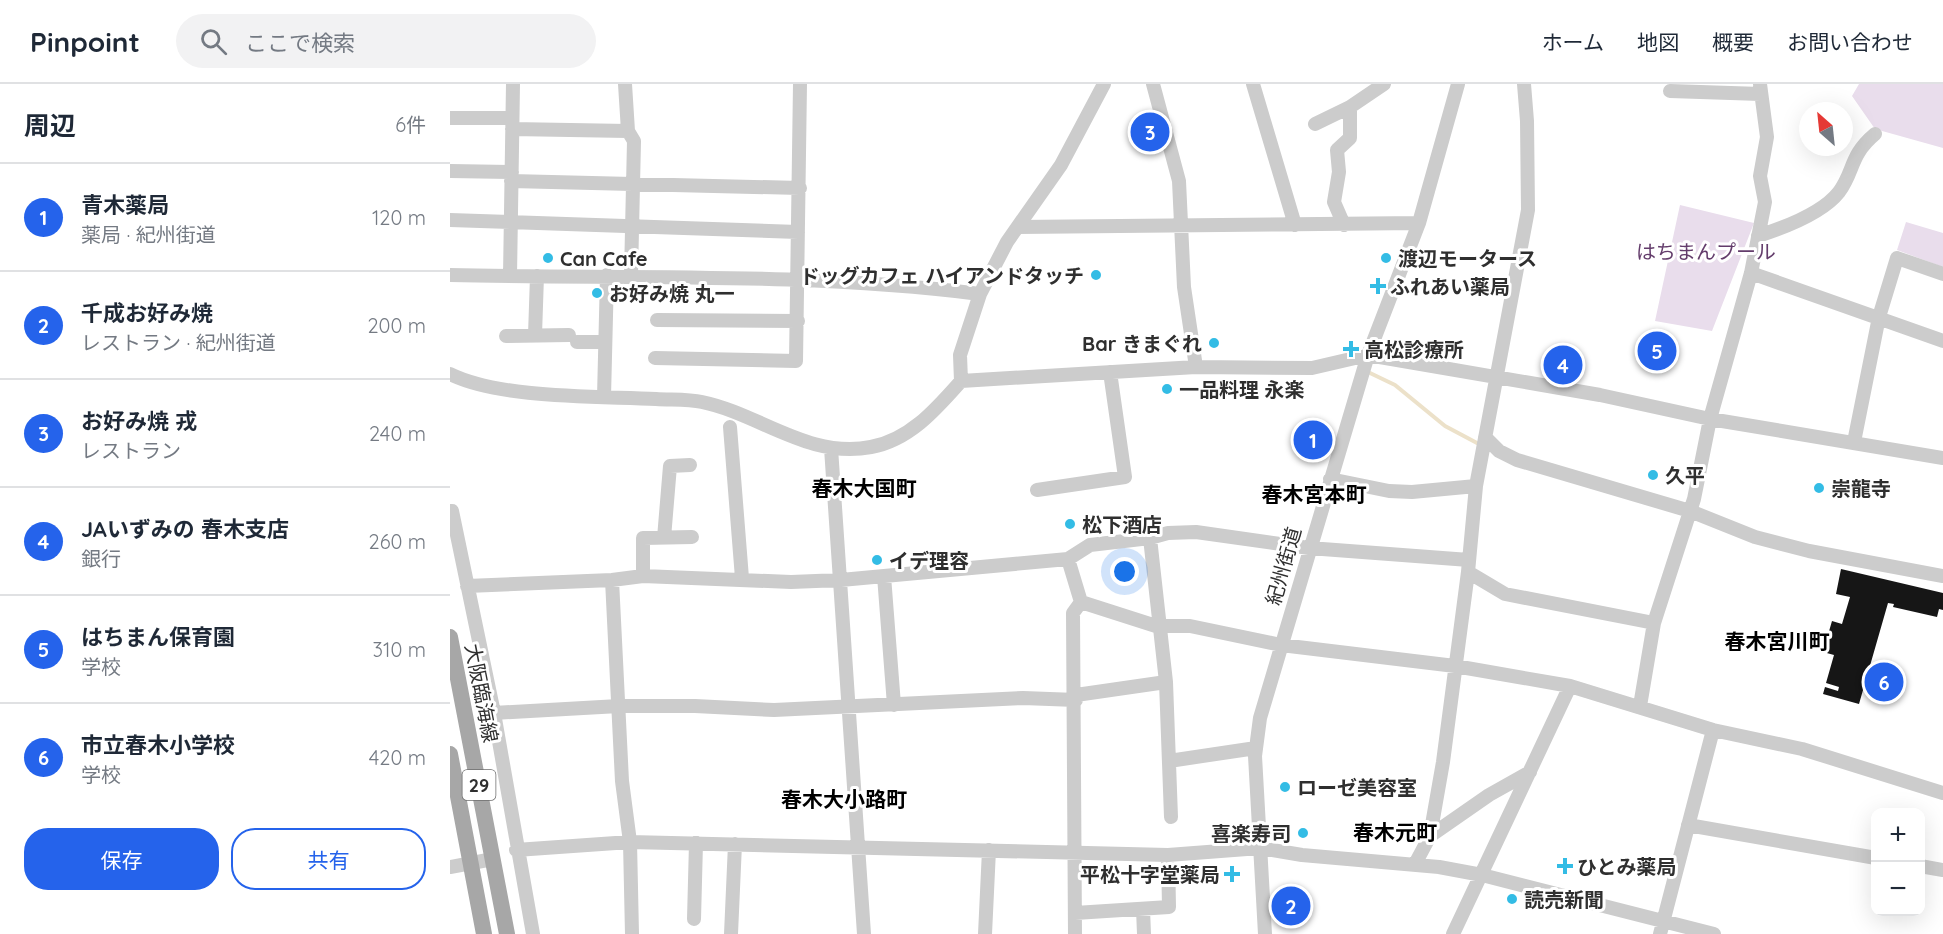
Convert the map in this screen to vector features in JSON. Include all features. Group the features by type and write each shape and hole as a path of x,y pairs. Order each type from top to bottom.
{"main road":[{"name":"大阪臨海線","path":"450,637 507,934"},
{"name":"29","path":"450,754 484,934"}],"street":[{"path":"510,276 513,84"},
{"path":"625,84 628,131 634,141 631,275"},
{"path":"656,358 796,361 799,280 800,84"},
{"path":"450,374 474,385 604,397 702,402 796,440 831,448 872,447 895,438 917,426 932,414 961,381 960,355 980,294 1018,227 1061,165 1104,84"},
{"path":"1153,84 1175,157 1179,181 1184,286 1196,367"},
{"path":"1253,84 1294,225"},
{"path":"1315,124 1350,106 1384,84"},
{"name":"紀州街道","path":"1265,934 1256,747 1260,718 1368,355 1419,223 1458,84"},
{"path":"1415,864 1430,836 1443,762 1469,566 1476,486 1528,210 1527,121 1524,84"},
{"path":"1640,706 1653,623 1690,511 1710,419 1751,273 1765,202 1760,176 1767,137 1760,89 1670,91"},
{"path":"1344,225 1334,202 1339,172 1336,150 1350,138 1350,106"},
{"path":"450,118 628,131"},
{"path":"1758,237 1791,226 1838,193 1861,146 1875,134"},
{"path":"450,171 634,184 800,188"},
{"path":"450,220 798,232"},
{"path":"1018,227 1419,223"},
{"path":"1854,442 1879,317 1897,258 1943,274"},
{"path":"1751,273 1943,341"},
{"path":"450,275 631,275 799,280 911,285 980,294"},
{"path":"604,397 607,275"},
{"path":"535,335 537,276"},
{"path":"657,320 798,321"},
{"path":"506,336 535,335 605,342"},
{"path":"961,381 1196,367 1312,368 1368,355 1496,379 1600,395 1710,419 1943,458"},
{"path":"1037,490 1125,477 1110,372"},
{"path":"730,427 742,578"},
{"path":"1485,437 1499,451 1516,460 1690,511 1755,537 1798,549 1943,576"},
{"path":"831,448 864,934"},
{"path":"664,538 670,466 690,465"},
{"path":"1330,479 1389,491 1412,492 1476,486"},
{"path":"450,511 452,511 494,713 516,850 533,934"},
{"path":"467,586 612,580 643,576 742,578 791,582 841,580 1068,559 1090,545 1150,538 1168,533 1196,532 1309,548 1469,566 1505,594 1653,623"},
{"path":"643,576 643,538 692,537"},
{"path":"1150,538 1166,682 1171,817"},
{"path":"1068,559 1081,602"},
{"path":"884,576 894,705"},
{"path":"612,580 622,781 630,842 632,934"},
{"path":"1081,602 1161,627 1190,626 1281,645 1455,666 1570,686 1713,730 1802,749 1943,794"},
{"path":"1076,934 1074,852 1076,698 1073,613 1081,602"},
{"path":"494,713 619,706 695,706 774,710 1023,698 1076,698 1166,682"},
{"path":"1453,934 1570,686"},
{"path":"1661,928 1713,730"},
{"path":"1169,761 1256,747"},
{"path":"1430,836 1489,795 1530,772"},
{"path":"1688,825 1871,857"},
{"path":"516,850 630,842 1168,855 1260,848 1302,855 1415,864 1482,875 1661,928 1714,934"},
{"path":"694,918 696,843"},
{"path":"731,934 735,844"},
{"path":"985,934 989,850"},
{"path":"1075,913 1169,907 1168,855"},
{"path":"450,867 493,859"},
{"path":"1925,867 1943,870"},
{"path":"1143,909 1144,934"}],"green space":[{"path":"1859,84 1943,84 1943,148 1875,129 1852,96"},
{"name":"はちまんプール","path":"1680,205 1754,223 1712,331 1655,321"},
{"path":"1906,222 1943,233 1943,267 1897,250"}],"building":[{"path":"1841,569 1943,593 1943,610 1939,609 1937,617 1893,607 1894,604 1888,603 1859,704 1823,694 1825,687 1838,691 1839,687 1826,683 1834,655 1823,652 1832,621 1842,624 1850,597 1836,594"}],"waterway":[{"path":"1370,373 1395,385 1445,426 1477,443"}],"place":[{"name":"お好み焼 戎","path":"1150,132"},
{"name":"Can Cafe","path":"548,258"},
{"name":"渡辺モータース","path":"1386,258"},
{"name":"ドッグカフェ ハイアンドタッチ","path":"1096,275"},
{"name":"ふれあい薬局","path":"1378,286"},
{"name":"お好み焼 丸一","path":"597,293"},
{"name":"Bar きまぐれ","path":"1214,343"},
{"name":"高松診療所","path":"1351,349"},
{"name":"はちまん保育園","path":"1657,351"},
{"name":"JAいずみの 春木支店","path":"1563,365"},
{"name":"一品料理 永楽","path":"1167,389"},
{"name":"青木薬局","path":"1313,440"},
{"name":"久平","path":"1653,475"},
{"name":"崇龍寺","path":"1819,488"},
{"name":"松下酒店","path":"1070,524"},
{"name":"イデ理容","path":"877,560"},
{"name":"市立春木小学校","path":"1884,682"},
{"name":"ローゼ美容室","path":"1285,787"},
{"name":"喜楽寿司","path":"1303,833"},
{"name":"ひとみ薬局","path":"1565,866"},
{"name":"平松十字堂薬局","path":"1232,874"},
{"name":"読売新聞","path":"1512,899"},
{"name":"千成お好み焼","path":"1291,906"}],"district":[{"name":"春木大国町","path":"864,488"},
{"name":"春木宮本町","path":"1314,494"},
{"name":"春木宮川町","path":"1777,641"},
{"name":"春木大小路町","path":"844,799"},
{"name":"春木元町","path":"1395,832"}]}
